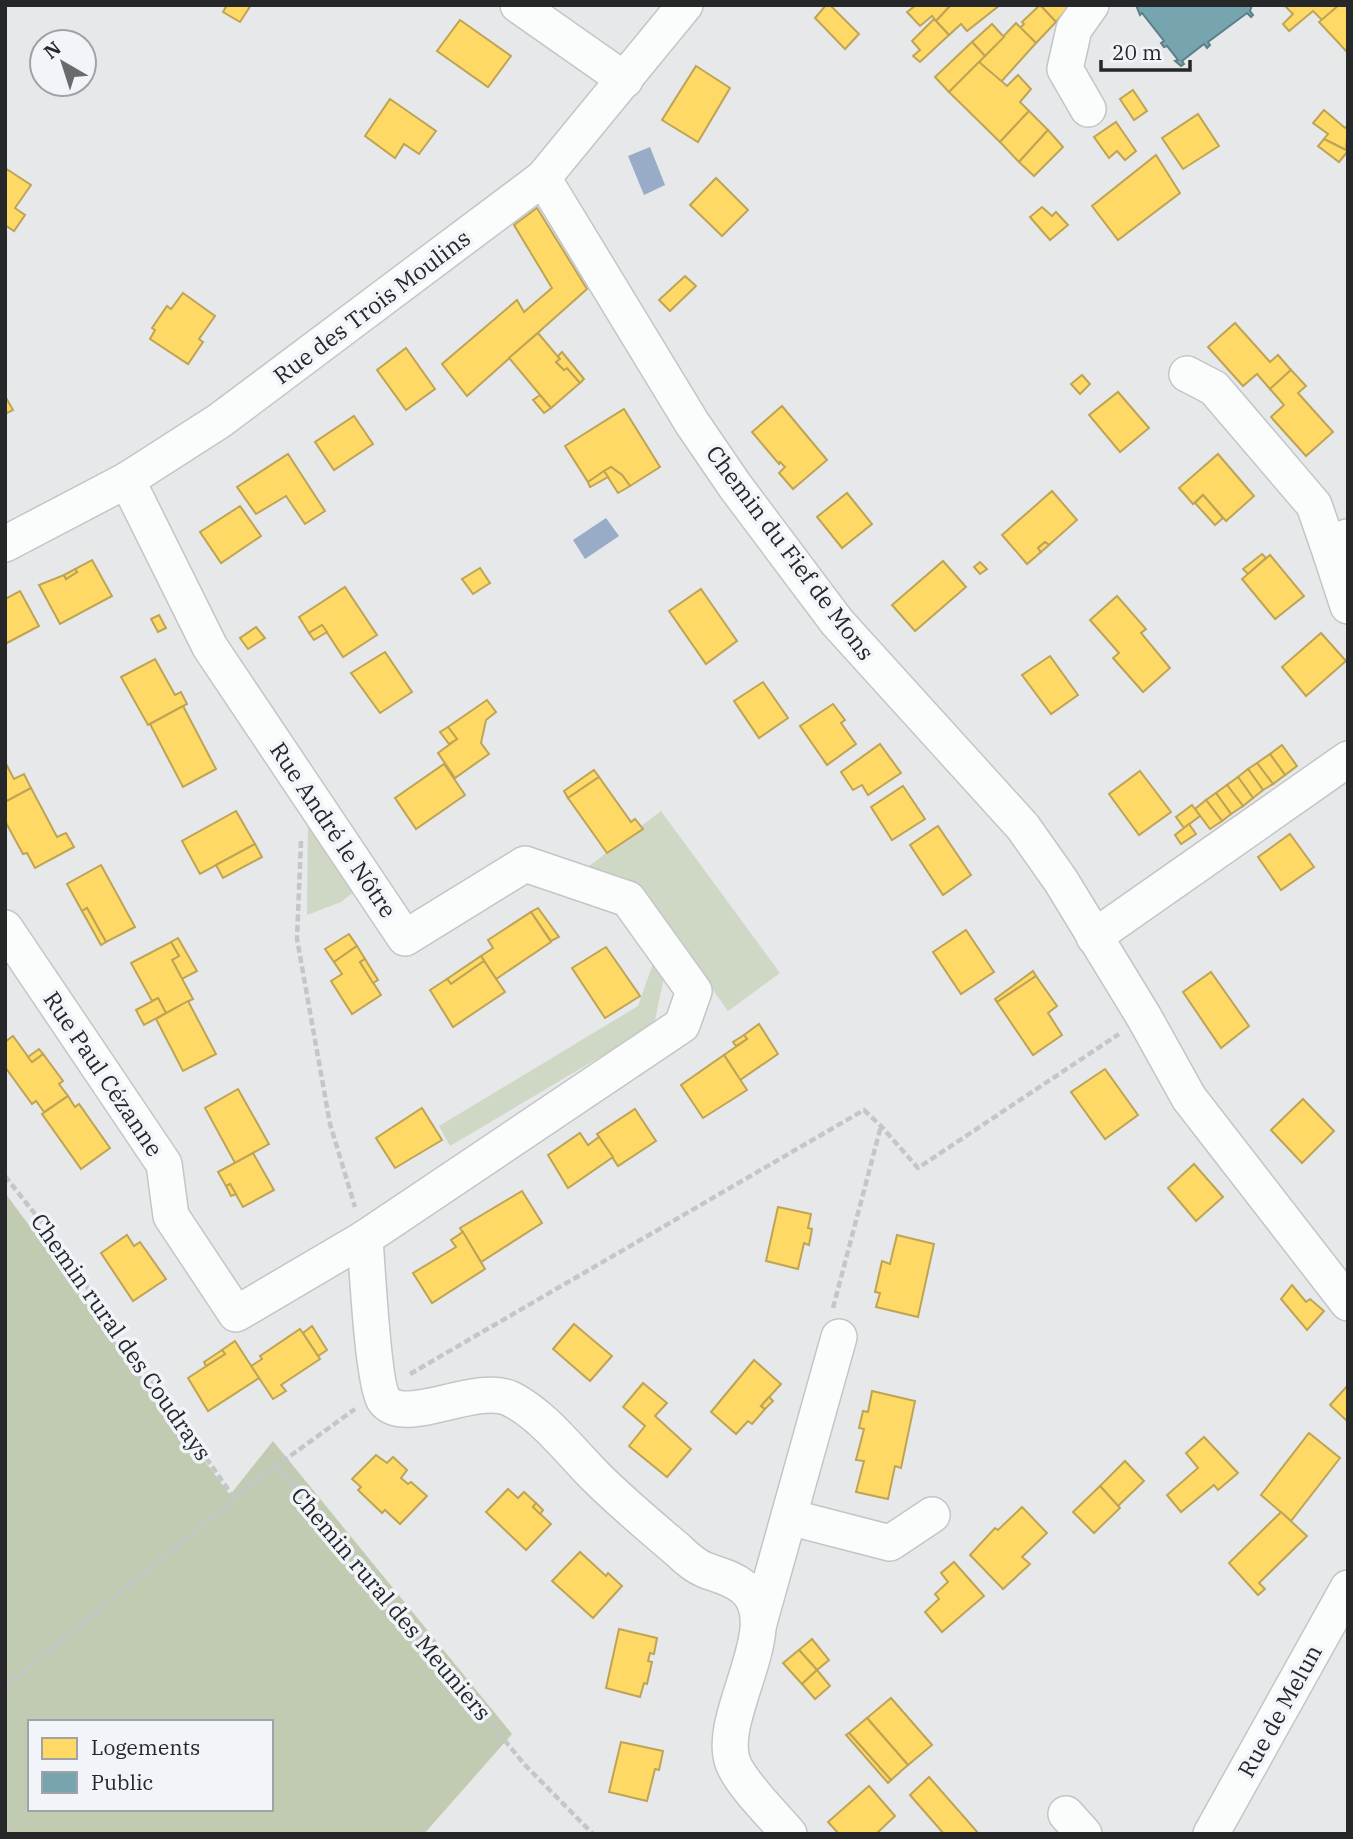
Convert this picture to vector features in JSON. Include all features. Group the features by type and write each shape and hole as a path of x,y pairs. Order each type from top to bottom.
{"street":[{"path":"518,5 625,80"},
{"name":"Rue des Trois Moulins","path":"5,544 127,480 219,421 544,178 685,5"},
{"path":"1088,110 1065,69 1074,29 1091,5"},
{"name":"Chemin du Fief de Mons","path":"544,178 692,423 735,486 837,622 1023,827 1061,881 1144,1017 1189,1098 1348,1303"},
{"path":"1187,374 1214,388 1314,505 1340,545 1348,606"},
{"name":"Rue André le Nôtre","path":"127,480 210,647 405,938 525,864 628,899 694,991 682,1025 365,1238"},
{"path":"1094,937 1348,758"},
{"name":"Rue Paul Cézanne","path":"5,928 164,1164 171,1216 236,1314 365,1238"},
{"path":"365,1238 380,1391 385,1402 399,1410 424,1408 478,1394 507,1398 529,1410 599,1480 681,1554 702,1569 723,1575 745,1588 755,1604 759,1623"},
{"path":"789,1834 743,1779 733,1763 730,1745 759,1623 839,1337"},
{"path":"789,1517 890,1543 932,1515"},
{"name":"Rue de Melun","path":"1211,1834 1348,1588"}],"path":[{"path":"301,836 297,939 330,1124 365,1238"},
{"path":"881,1126 918,1168 1144,1017"},
{"name":"Chemin rural des Meuniers","path":"593,1834 525,1765 277,1465 380,1391 864,1110 881,1126"},
{"path":"839,1337 826,1335 881,1126"},
{"name":"Chemin rural des Coudrays","path":"5,1176 46,1228 234,1498"},
{"path":"5,1687 277,1465"}],"green space":[{"path":"661,811 780,973 728,1011 644,894 584,870"},
{"path":"308,813 361,886 341,902 307,915"},
{"path":"656,955 666,967 654,1025 450,1146 439,1126 638,1006"},
{"path":"5,1193 230,1495 273,1441 512,1734 424,1834 5,1834"}],"water":[{"path":"650,147 665,185 644,195 628,156"},
{"path":"606,518 619,536 585,559 573,540"}],"building: Logements":[{"path":"227,5 251,5 240,22 223,12"},
{"path":"826,5 830,5 859,34 845,49 815,18"},
{"path":"916,5 949,7 936,21 932,16 920,26 907,12"},
{"path":"951,5 1000,5 967,31 961,24 949,35 936,21"},
{"path":"1040,5 1071,5 1056,22"},
{"path":"1040,5 1056,22 1036,43 1020,28 1024,24 1022,22"},
{"path":"1284,5 1339,5 1322,20 1313,11 1289,31 1283,24 1293,14"},
{"path":"1339,5 1348,6 1348,53 1319,22"},
{"path":"934,19 949,35 920,62 913,56 920,50 912,41"},
{"path":"460,20 511,56 488,87 437,51"},
{"path":"1016,23 1036,43 1000,83 979,62"},
{"path":"992,24 1004,37 985,56 972,42"},
{"path":"972,42 985,56 949,92 935,77"},
{"path":"979,62 1007,86 1018,75 1031,89 1020,102 1029,111 1000,142 949,92"},
{"path":"696,66 730,88 698,142 662,120"},
{"path":"1133,90 1147,111 1134,120 1120,99"},
{"path":"390,99 436,131 419,154 404,144 395,158 365,136"},
{"path":"1324,110 1345,128 1348,125 1346,150 1324,139 1328,134 1313,123"},
{"path":"1029,111 1048,130 1019,162 1000,142"},
{"path":"1198,114 1219,146 1183,169 1162,138"},
{"path":"1116,122 1136,151 1125,160 1117,151 1109,158 1094,137"},
{"path":"1048,130 1063,147 1034,176 1019,162"},
{"path":"1324,139 1348,151 1339,162 1318,146"},
{"path":"1156,155 1180,193 1118,240 1092,206"},
{"path":"5,168 31,185 15,208 25,215 14,231 5,225"},
{"path":"716,178 748,210 722,236 690,205"},
{"path":"1042,207 1052,216 1056,212 1068,225 1050,240 1030,217"},
{"path":"537,208 587,289 467,396 442,364 517,300 524,312 552,288 514,225"},
{"path":"685,276 696,286 670,311 659,300"},
{"path":"183,293 215,316 199,339 203,342 188,364 150,339 155,330 152,328 167,306 171,309"},
{"path":"1235,323 1270,362 1278,355 1291,370 1270,389 1257,374 1243,386 1208,347"},
{"path":"538,333 560,359 556,362 564,370 567,368 580,383 551,408 509,358"},
{"path":"406,348 435,389 406,410 377,370"},
{"path":"562,352 584,379 580,383 567,368 564,370 556,362"},
{"path":"1291,370 1306,386 1298,393 1333,432 1306,456 1271,417 1284,405 1270,389"},
{"path":"1082,375 1090,384 1080,394 1071,384"},
{"path":"1118,392 1149,428 1120,452 1089,415"},
{"path":"540,395 551,408 544,413 533,400"},
{"path":"5,396 13,410 5,414"},
{"path":"782,406 827,460 793,489 779,473 785,467 780,462 779,464 752,432"},
{"path":"624,409 660,467 630,486 622,475 611,467 588,482 565,446"},
{"path":"354,416 373,444 334,470 315,442"},
{"path":"288,454 325,511 305,524 286,496 256,514 237,487"},
{"path":"1218,454 1254,496 1226,521 1203,495 1193,504 1179,488"},
{"path":"611,467 622,475 630,486 618,493 604,471"},
{"path":"604,471 608,477 590,487 588,482"},
{"path":"1052,491 1077,520 1049,545 1045,542 1038,548 1041,552 1027,564 1002,535"},
{"path":"847,493 872,524 842,548 817,517"},
{"path":"1203,495 1223,518 1215,525 1195,503"},
{"path":"240,506 261,536 221,563 200,532"},
{"path":"1045,542 1049,545 1041,552 1038,548"},
{"path":"1262,554 1266,558 1248,574 1243,569"},
{"path":"1270,555 1304,596 1275,619 1242,579"},
{"path":"92,560 112,596 60,624 39,585 64,575 66,579 77,572 75,569"},
{"path":"943,561 966,587 915,631 892,605"},
{"path":"980,562 987,569 980,574 974,567"},
{"path":"480,568 490,583 473,594 462,579"},
{"path":"75,569 77,572 66,579 64,575"},
{"path":"345,587 377,635 343,657 322,625 309,633 299,617"},
{"path":"701,589 737,641 706,664 669,611"},
{"path":"20,591 39,626 5,644 5,599"},
{"path":"1117,596 1146,629 1141,633 1170,668 1143,692 1113,658 1119,653 1090,620"},
{"path":"159,615 166,628 158,632 151,619"},
{"path":"322,625 327,632 314,640 309,633"},
{"path":"256,627 265,638 248,649 240,638"},
{"path":"1321,633 1346,661 1306,696 1282,667"},
{"path":"385,652 412,692 380,713 351,673"},
{"path":"1050,656 1078,695 1051,714 1022,675"},
{"path":"155,659 175,695 181,692 187,704 148,725 121,677"},
{"path":"763,682 788,718 759,738 734,701"},
{"path":"487,700 496,712 486,720 481,743 489,754 455,778 438,753 457,739 448,727"},
{"path":"833,704 845,720 841,723 856,744 827,765 800,726"},
{"path":"183,706 216,769 183,787 150,724"},
{"path":"448,727 457,739 449,744 440,732"},
{"path":"880,744 901,773 868,795 862,785 853,790 841,772"},
{"path":"1282,745 1297,766 1285,775 1270,754"},
{"path":"1270,754 1285,775 1273,784 1257,763"},
{"path":"5,762 14,779 24,774 31,788 5,802"},
{"path":"1257,763 1273,784 1263,790 1248,769"},
{"path":"444,764 465,795 416,829 395,798"},
{"path":"1248,769 1263,790 1253,798 1238,777"},
{"path":"594,770 599,777 568,798 564,791"},
{"path":"1140,771 1171,812 1139,835 1109,794"},
{"path":"599,777 631,822 635,819 643,829 607,853 568,798"},
{"path":"1238,777 1253,798 1243,806 1227,785"},
{"path":"1227,785 1243,806 1231,814 1216,793"},
{"path":"903,786 925,819 892,840 871,807"},
{"path":"31,788 57,837 66,833 74,847 35,868 27,853 23,854 5,821 5,802"},
{"path":"1216,793 1231,814 1222,821 1206,800"},
{"path":"1206,800 1222,821 1210,829 1195,809"},
{"path":"1192,805 1200,816 1184,828 1176,817"},
{"path":"236,811 255,844 200,874 182,841"},
{"path":"1189,824 1196,834 1181,844 1175,835"},
{"path":"938,826 971,875 943,895 910,845"},
{"path":"1290,834 1314,867 1281,890 1258,857"},
{"path":"255,844 262,857 223,878 216,865"},
{"path":"101,865 135,927 106,942 87,908 82,911 67,884"},
{"path":"87,908 106,942 101,945 82,911"},
{"path":"538,908 559,937 551,941 531,912"},
{"path":"531,912 551,942 496,979 481,956 493,948 488,940"},
{"path":"966,930 994,972 961,994 933,952"},
{"path":"349,934 357,946 334,962 325,949"},
{"path":"178,938 197,971 182,979 172,960 179,956 171,942"},
{"path":"171,942 179,956 172,960 193,999 166,1013 158,998 152,1001 131,963"},
{"path":"357,946 365,959 360,962 381,995 352,1014 331,981 342,974 334,962"},
{"path":"606,947 640,996 605,1018 572,968"},
{"path":"481,956 484,961 451,984 447,979"},
{"path":"365,959 378,980 373,983 360,962"},
{"path":"484,961 505,992 453,1027 430,990 447,979 451,984"},
{"path":"1033,971 1036,976 997,1002 995,999"},
{"path":"1211,972 1249,1026 1221,1048 1183,992"},
{"path":"1036,976 1057,1006 1048,1013 1062,1035 1033,1055 997,1002"},
{"path":"158,998 166,1013 144,1025 136,1010"},
{"path":"188,1001 216,1054 183,1071 156,1019"},
{"path":"759,1024 778,1054 740,1080 724,1055 747,1039 744,1035"},
{"path":"744,1035 747,1039 736,1046 733,1042"},
{"path":"13,1036 32,1062 43,1054 63,1081 59,1084 68,1096 44,1112 36,1101 32,1104 5,1067 5,1042"},
{"path":"39,1049 43,1054 32,1062 28,1057"},
{"path":"724,1055 747,1090 703,1118 681,1085"},
{"path":"1105,1069 1138,1115 1105,1139 1071,1092"},
{"path":"238,1089 269,1144 235,1163 205,1108"},
{"path":"68,1096 75,1107 79,1104 110,1148 81,1169 42,1114"},
{"path":"1303,1099 1334,1131 1302,1163 1271,1130"},
{"path":"422,1108 442,1140 395,1168 376,1138"},
{"path":"635,1109 656,1141 618,1166 597,1134"},
{"path":"580,1133 588,1145 599,1137 613,1157 568,1188 548,1155"},
{"path":"253,1153 274,1190 243,1207 230,1184 226,1186 218,1172"},
{"path":"1194,1164 1223,1197 1196,1221 1168,1188"},
{"path":"230,1184 236,1194 231,1196 226,1186"},
{"path":"522,1191 542,1223 481,1262 460,1228"},
{"path":"778,1207 811,1214 809,1245 804,1243 798,1269 766,1261"},
{"path":"463,1232 485,1269 432,1303 413,1273 456,1247 451,1240"},
{"path":"127,1235 134,1246 140,1242 166,1279 133,1301 101,1253"},
{"path":"897,1235 934,1244 918,1317 876,1307 880,1293 875,1292 882,1261 890,1264"},
{"path":"1292,1285 1306,1302 1310,1299 1324,1311 1307,1330 1281,1299"},
{"path":"574,1324 612,1356 590,1381 553,1349"},
{"path":"312,1326 327,1350 318,1356 303,1333"},
{"path":"300,1329 320,1359 281,1385 286,1391 273,1399 251,1366 262,1359 260,1356"},
{"path":"235,1341 259,1378 208,1411 188,1378 225,1354 222,1350"},
{"path":"222,1350 225,1354 206,1366 204,1362"},
{"path":"754,1360 781,1384 761,1406 765,1409 752,1424 748,1421 736,1434 711,1412"},
{"path":"643,1383 667,1403 655,1416 691,1449 667,1477 629,1446 645,1426 623,1407"},
{"path":"1348,1385 1348,1422 1330,1405"},
{"path":"872,1391 915,1401 901,1468 895,1466 888,1499 856,1492 864,1461 856,1460 864,1429 859,1428 863,1411 868,1412"},
{"path":"769,1397 773,1401 765,1409 761,1406"},
{"path":"1309,1433 1340,1458 1291,1521 1261,1495"},
{"path":"1204,1437 1238,1473 1218,1490 1214,1485 1181,1512 1167,1495 1198,1468 1186,1453"},
{"path":"376,1455 387,1463 393,1457 407,1470 401,1478 408,1484 411,1482 427,1496 400,1524 385,1510 382,1513 358,1490 361,1487 352,1479"},
{"path":"1125,1461 1144,1481 1118,1506 1100,1486"},
{"path":"1100,1486 1120,1508 1094,1533 1073,1512"},
{"path":"508,1489 518,1498 524,1492 536,1503 533,1507 551,1524 526,1550 486,1512"},
{"path":"536,1503 543,1510 540,1514 533,1507"},
{"path":"1022,1507 1047,1533 1022,1557 1030,1564 1003,1589 970,1555 995,1528 998,1530"},
{"path":"1281,1512 1307,1536 1259,1583 1265,1589 1258,1595 1229,1563"},
{"path":"580,1552 606,1576 608,1573 622,1586 593,1618 552,1581"},
{"path":"954,1562 984,1596 942,1632 925,1612 939,1599 935,1594 948,1582 941,1573"},
{"path":"619,1629 657,1638 654,1654 650,1653 648,1661 652,1662 647,1684 644,1683 640,1697 606,1688"},
{"path":"812,1639 829,1660 817,1670 799,1650"},
{"path":"799,1650 817,1670 802,1684 783,1663"},
{"path":"817,1670 830,1686 815,1699 802,1684"},
{"path":"891,1698 932,1745 908,1765 867,1718"},
{"path":"867,1718 908,1765 891,1780 849,1733"},
{"path":"849,1733 891,1780 888,1783 846,1735"},
{"path":"621,1742 663,1751 659,1770 655,1769 647,1801 609,1792"},
{"path":"929,1777 979,1834 944,1834 910,1795"},
{"path":"869,1786 895,1816 876,1834 839,1834 828,1822"}],"building: Public":[{"path":"1136,5 1252,5 1250,11 1253,15 1251,17 1247,13 1208,42 1210,45 1207,48 1204,44 1182,61 1184,64 1181,66 1167,46 1164,47 1161,43 1164,41 1142,13 1140,15"}]}
